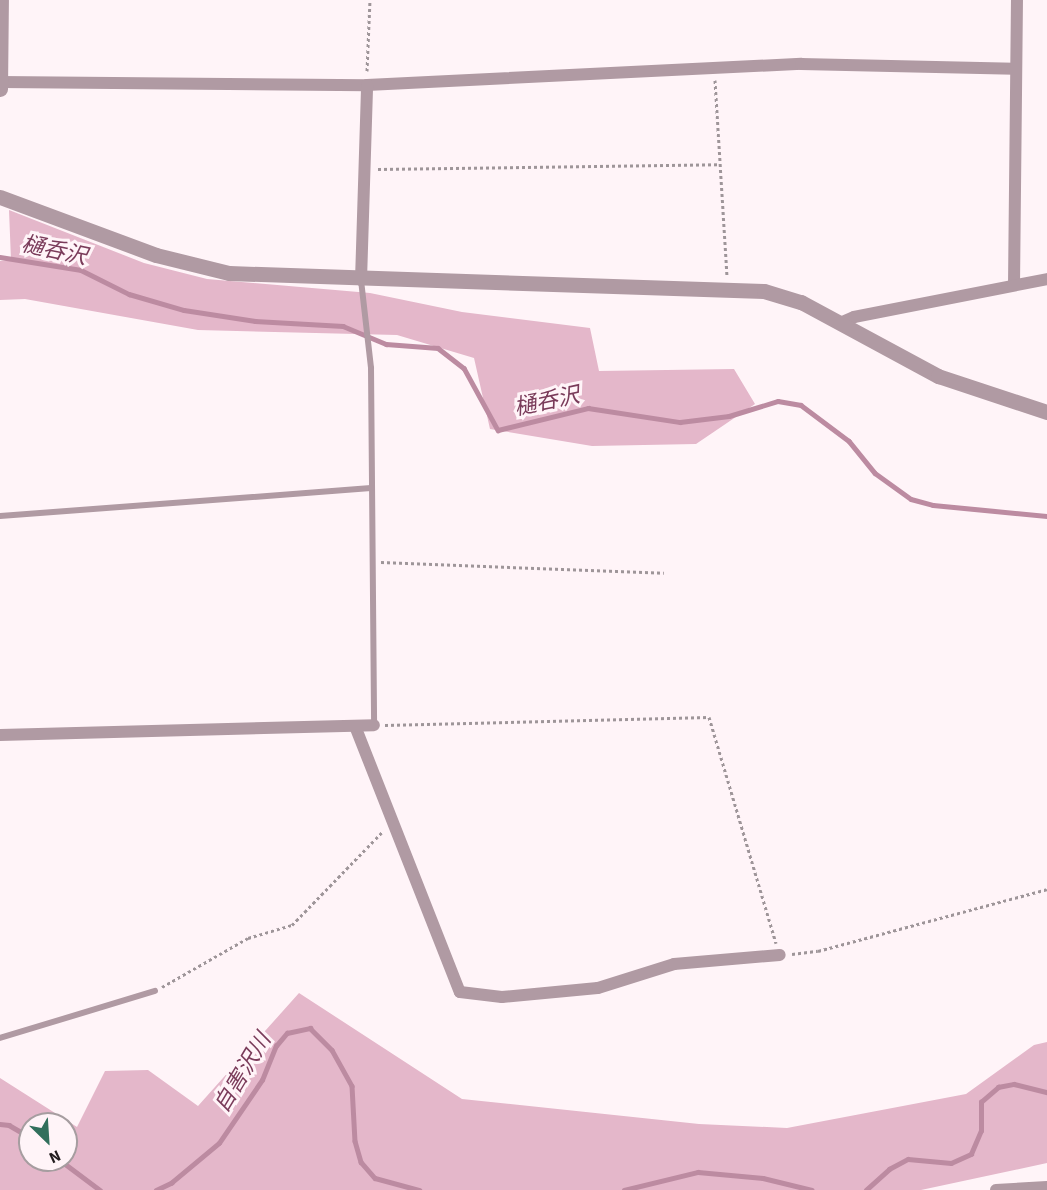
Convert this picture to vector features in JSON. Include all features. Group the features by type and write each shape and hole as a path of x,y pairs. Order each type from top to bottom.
{"street":[{"path":"0,89 1,0"},
{"path":"1014,285 1014,69 1017,0"},
{"path":"0,82 367,85 801,64 1014,69"},
{"path":"361,280 367,85"},
{"path":"0,197 192,266 262,276 728,290 785,296 938,376 1047,412"},
{"path":"840,323 855,316 1047,279"},
{"path":"0,735 374,725"},
{"path":"355,726 460,992 502,997 598,988 674,964 780,955"},
{"path":"996,1190 1047,1187"}],"lane":[{"path":"361,280 371,368 374,725"},
{"path":"0,516 371,488"},
{"path":"0,1038 155,991"}],"path":[{"path":"367,85 370,0"},
{"path":"715,69 728,290"},
{"path":"364,169 720,164"},
{"path":"372,562 664,573"},
{"path":"374,725 709,717 780,955 818,951 1047,889"},
{"path":"155,991 249,938 292,925 393,821"}],"shaded area":[{"path":"9,210 144,263 207,279 370,293 462,312 590,328 599,371 734,369 755,404 696,444 592,446 490,429 474,358 397,335 198,330 25,299 0,300 0,261 11,260"},
{"path":"299,993 462,1099 699,1124 787,1128 966,1094 1034,1045 1047,1042 1047,1163 921,1190 0,1190 0,1078 53,1112 18,1112 18,1172 78,1172 78,1125 105,1071 148,1070 198,1106"}],"waterway":[{"name":"樋呑沢","path":"0,257 81,270 129,294 184,310 255,321 343,326 386,344 438,348 464,368 498,430 588,408 680,422 729,416 778,401 801,405 849,441 875,473 911,499 933,505 1047,516"},
{"name":"自害沢川","path":"156,1190 171,1183 219,1143 262,1080 276,1046 287,1033 310,1028 332,1050 352,1086 355,1141 361,1162 375,1178 419,1190"},
{"path":"866,1190 889,1169 908,1159 951,1163 971,1154 981,1131 981,1102 998,1087 1014,1084 1047,1092"},
{"name":"自害沢川","path":"0,1124 9,1125 18,1130"},
{"name":"自害沢川","path":"76,1172 100,1190"},
{"path":"624,1190 698,1172 763,1178 812,1190"}]}
